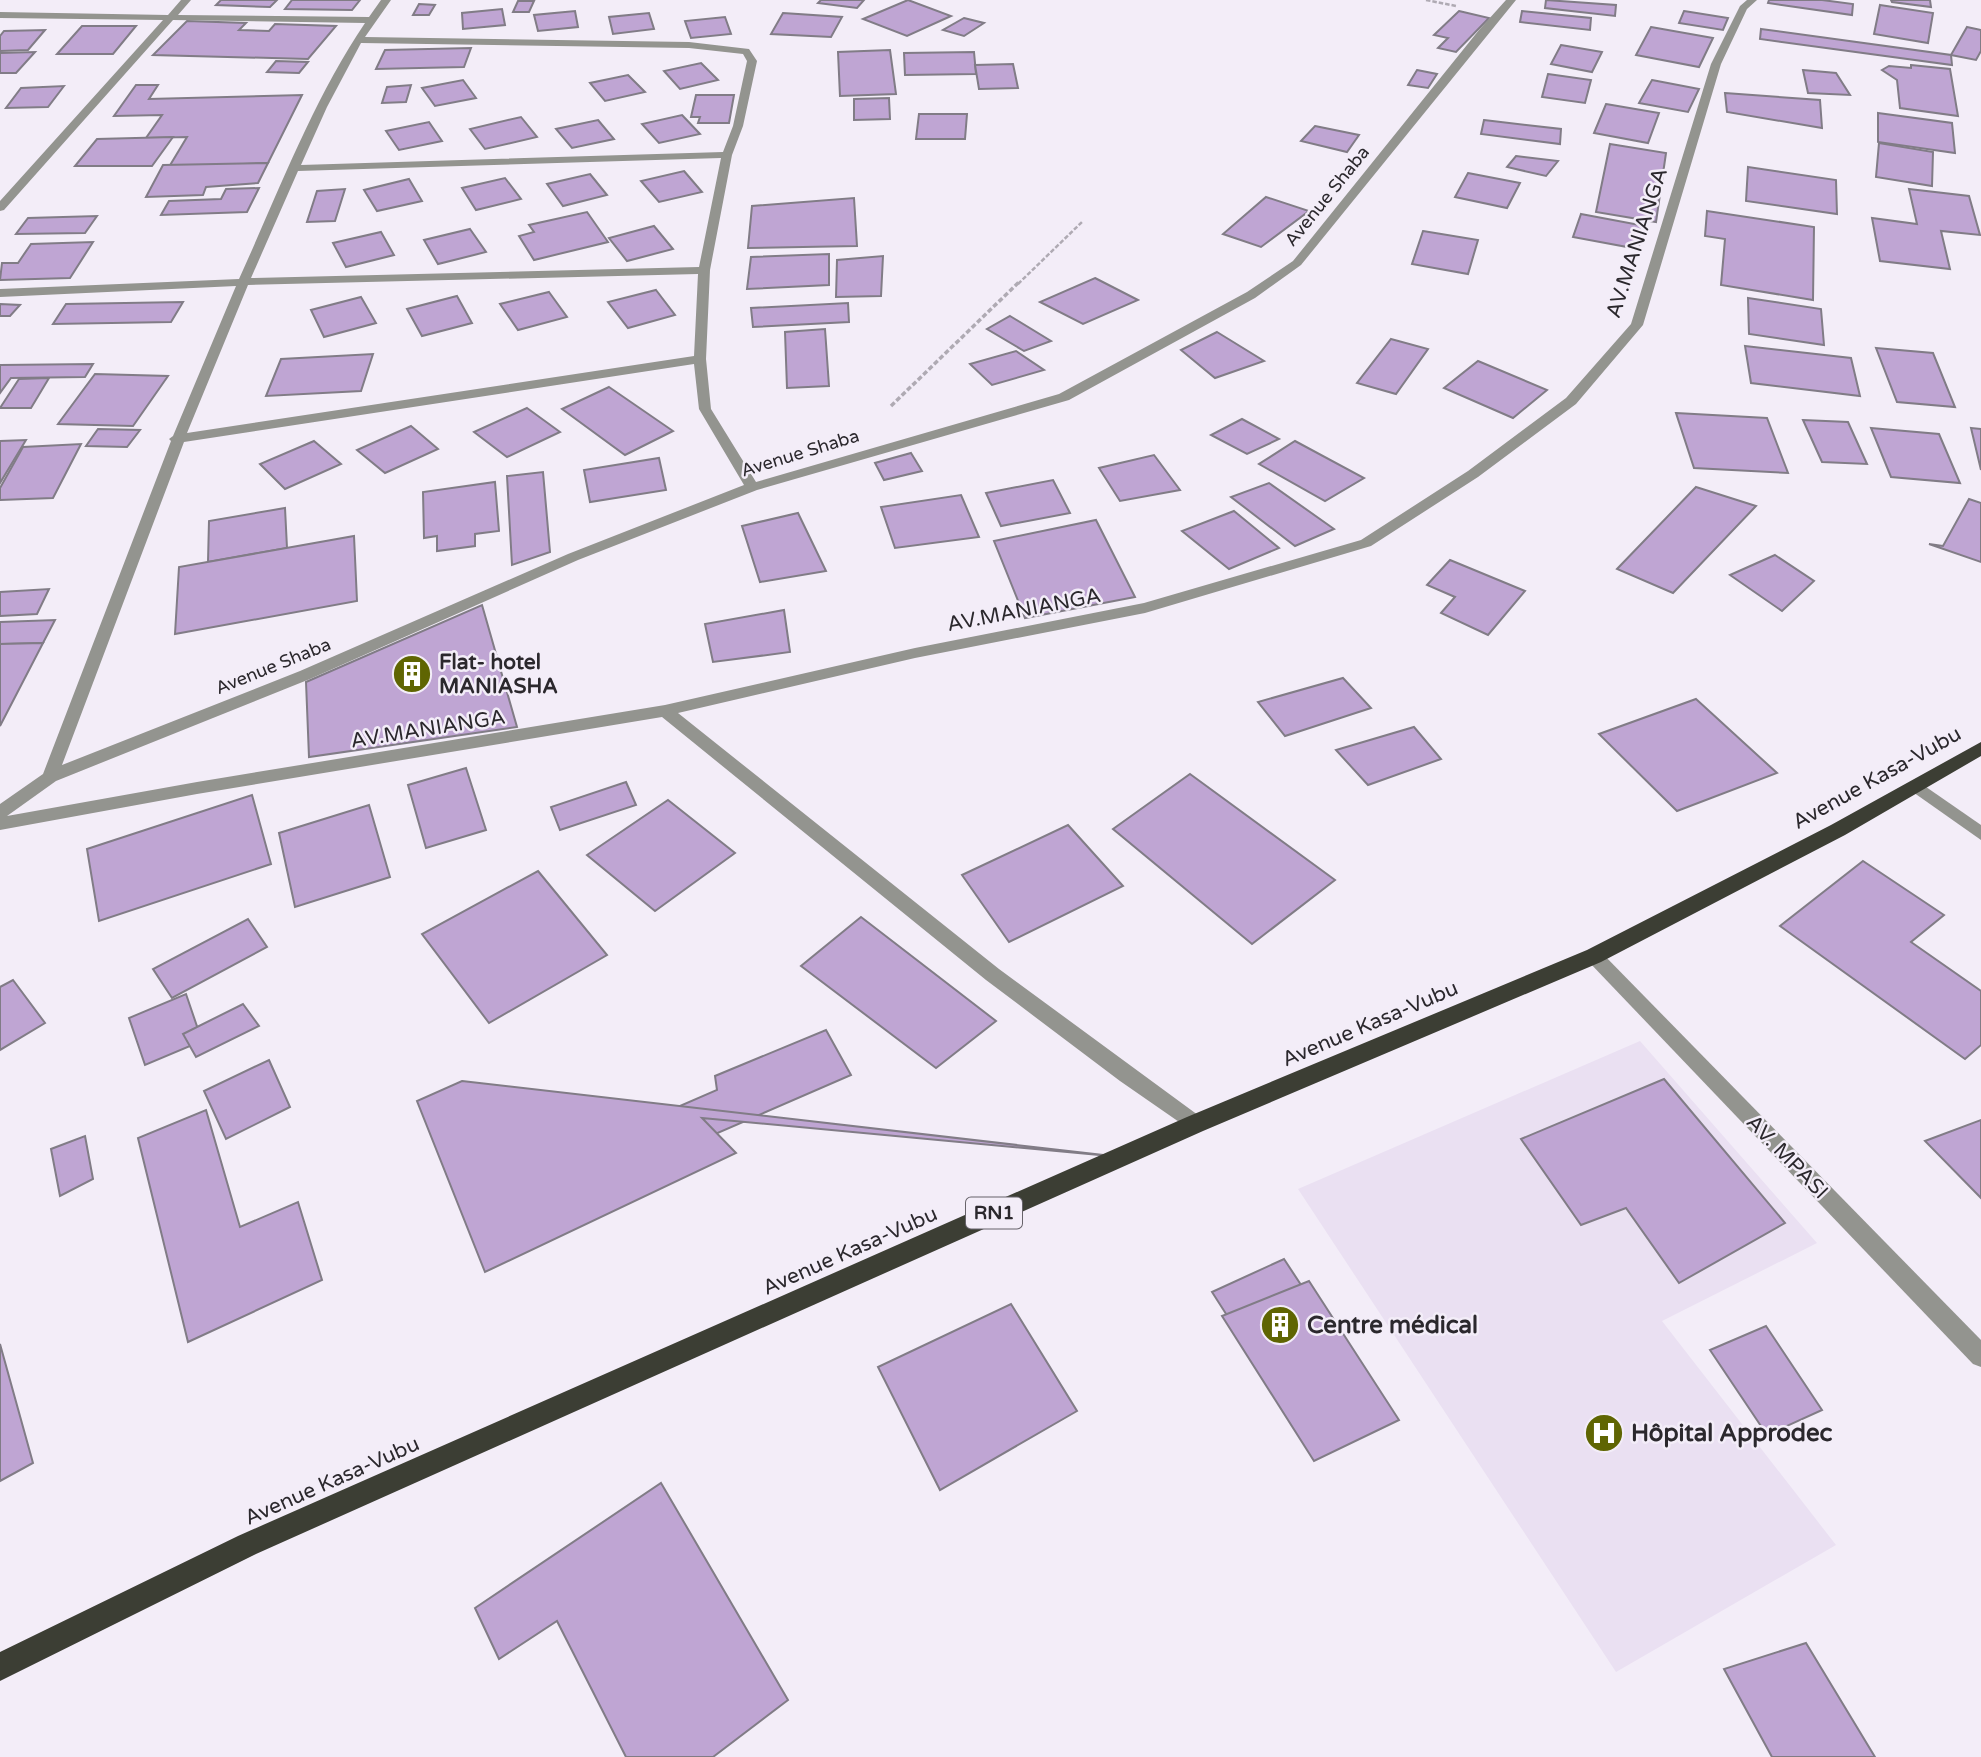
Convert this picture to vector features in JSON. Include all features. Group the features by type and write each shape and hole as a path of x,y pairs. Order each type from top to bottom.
{"highway":[{"name":"Avenue Kasa-Vubu","path":"0,1667 247,1545 1195,1124 1594,956 1839,830 1981,748"}],"street":[{"path":"0,208 186,0"},
{"path":"50,776 176,439 242,282 356,40 386,0"},
{"name":"Avenue Shaba","path":"0,813 50,776 305,675 573,557 752,487 1064,397 1251,295 1297,263 1319,238 1342,203 1511,0"},
{"name":"AV.MANIANGA","path":"0,824 197,788 665,711 915,653 1145,608 1366,543 1462,481 1571,401 1637,325 1716,64 1743,8 1752,0"},
{"path":"0,15 370,20"},
{"path":"356,40 689,46 746,51 752,61 738,126 727,155 704,270 700,359 705,409 752,487"},
{"path":"295,168 727,155"},
{"path":"0,293 242,282 704,270"},
{"path":"176,439 700,359"},
{"path":"665,711 947,941 1086,1048 1195,1124"},
{"path":"1916,786 1981,834"},
{"name":"AV. MPASI","path":"1594,956 1981,1356"}],"path":[{"path":"885,412 1083,221"}],"shaded area":[{"name":"Hôpital Approdec","path":"1640,1041 1817,1243 1662,1321 1836,1545 1616,1672 1298,1189"}],"building":[{"path":"221,0 277,0 270,7 216,5"},
{"path":"292,0 360,0 352,10 285,9"},
{"path":"821,0 864,0 857,8 818,3"},
{"path":"908,0 951,16 907,36 863,19"},
{"path":"1546,0 1616,5 1615,16 1545,8"},
{"path":"1769,0 1822,0 1853,4 1852,15 1768,3"},
{"path":"1891,0 1930,0 1931,7 1892,2"},
{"path":"518,1 534,1 529,12 513,12"},
{"path":"419,4 435,5 429,15 413,15"},
{"path":"1880,5 1933,13 1928,43 1874,34"},
{"path":"502,9 505,25 463,29 462,13"},
{"path":"575,11 578,27 538,31 534,15"},
{"path":"1459,11 1489,18 1456,52 1438,48 1448,38 1434,35"},
{"path":"1522,11 1591,18 1590,30 1520,22"},
{"path":"1684,11 1728,18 1723,30 1679,23"},
{"path":"649,13 654,29 613,34 609,17"},
{"path":"783,13 842,17 831,37 771,34"},
{"path":"725,17 731,34 691,38 685,21"},
{"path":"964,18 984,23 964,36 943,30"},
{"path":"187,21 246,23 239,30 269,31 275,24 336,26 308,59 153,55"},
{"path":"82,26 136,26 113,54 57,54"},
{"path":"1651,27 1713,38 1699,67 1636,55"},
{"path":"1967,27 1981,30 1981,51 1976,60 1951,55"},
{"path":"1761,29 1951,55 1952,65 1760,39"},
{"path":"45,30 28,50 0,51 0,36 4,31"},
{"path":"1561,45 1602,52 1592,72 1551,64"},
{"path":"471,48 464,67 376,69 385,50"},
{"path":"890,50 896,94 840,96 838,52"},
{"path":"35,52 16,73 0,73 0,53"},
{"path":"974,52 976,74 905,75 904,53"},
{"path":"276,61 308,62 299,73 267,72"},
{"path":"701,63 718,80 680,89 664,71"},
{"path":"1013,64 1018,88 979,89 975,65"},
{"path":"1911,65 1950,69 1958,116 1900,108 1897,80 1882,70 1889,66 1911,68"},
{"path":"1417,70 1437,74 1428,88 1408,85"},
{"path":"1803,70 1836,73 1850,95 1808,93"},
{"path":"1548,74 1591,80 1585,103 1542,97"},
{"path":"628,75 645,92 605,101 590,83"},
{"path":"463,80 476,98 435,106 422,88"},
{"path":"1652,80 1699,89 1688,112 1639,103"},
{"path":"136,85 158,85 149,99 302,95 268,163 169,167 187,137 146,138 162,115 114,116"},
{"path":"411,85 406,102 382,103 387,87"},
{"path":"64,86 48,107 6,108 21,88"},
{"path":"1725,93 1820,100 1822,128 1727,112"},
{"path":"696,95 734,95 729,123 698,123 700,117 691,117"},
{"path":"889,98 890,119 854,120 854,99"},
{"path":"1606,104 1659,113 1648,143 1594,133"},
{"path":"1878,113 1952,123 1955,153 1878,142"},
{"path":"919,114 967,114 965,139 916,139"},
{"path":"682,115 700,134 659,143 642,124"},
{"path":"521,117 537,137 485,149 470,129"},
{"path":"598,120 614,139 572,148 556,129"},
{"path":"1484,120 1561,129 1560,144 1481,134"},
{"path":"429,122 442,141 399,150 386,131"},
{"path":"1315,126 1359,135 1347,152 1301,141"},
{"path":"173,137 152,166 75,166 97,139"},
{"path":"1879,143 1933,152 1932,186 1876,177"},
{"path":"1610,144 1666,153 1656,222 1596,212"},
{"path":"1516,156 1558,161 1546,176 1507,167"},
{"path":"268,163 258,183 206,187 203,195 146,197 163,165"},
{"path":"1748,167 1836,180 1837,214 1746,201"},
{"path":"684,171 702,192 659,202 641,181"},
{"path":"1468,173 1520,183 1507,208 1455,197"},
{"path":"590,174 607,195 563,206 547,184"},
{"path":"505,178 521,199 476,210 462,188"},
{"path":"409,179 422,201 377,211 364,190"},
{"path":"259,188 247,212 161,215 169,201 221,199 226,189"},
{"path":"345,189 335,221 307,222 317,191"},
{"path":"1909,189 1969,196 1980,235 1941,231 1950,269 1880,261 1872,218 1917,224"},
{"path":"1266,197 1309,211 1261,247 1223,234"},
{"path":"854,198 857,246 748,248 752,206"},
{"path":"1707,211 1814,227 1813,300 1721,285 1725,239 1705,236"},
{"path":"587,212 608,242 534,260 519,236 534,232 529,225"},
{"path":"1581,214 1645,226 1638,249 1573,237"},
{"path":"97,216 85,233 16,234 28,218"},
{"path":"654,226 673,249 627,261 609,238"},
{"path":"470,229 486,252 438,264 424,240"},
{"path":"1423,231 1478,240 1468,274 1412,264"},
{"path":"381,232 394,255 346,267 333,243"},
{"path":"93,242 70,278 0,280 2,263 18,263 31,244"},
{"path":"829,254 829,285 747,289 751,257"},
{"path":"883,256 881,296 836,297 837,260"},
{"path":"1095,278 1138,300 1083,324 1040,302"},
{"path":"656,290 675,315 628,328 608,302"},
{"path":"549,292 567,317 518,330 500,304"},
{"path":"457,296 472,323 422,336 407,309"},
{"path":"361,297 376,323 324,337 311,310"},
{"path":"1748,298 1821,309 1824,345 1749,334"},
{"path":"183,302 171,322 53,324 66,304"},
{"path":"848,303 849,322 753,327 751,308"},
{"path":"0,304 20,305 10,316 0,316"},
{"path":"1010,316 1051,341 1024,351 987,329"},
{"path":"825,329 829,386 787,388 785,332"},
{"path":"1217,332 1264,361 1215,378 1181,350"},
{"path":"1391,339 1428,349 1396,394 1357,383"},
{"path":"1745,346 1851,358 1860,396 1751,383"},
{"path":"1876,348 1933,353 1955,407 1897,402"},
{"path":"1016,351 1044,370 992,385 970,364"},
{"path":"373,354 361,391 266,396 281,359"},
{"path":"1478,361 1547,390 1513,418 1444,388"},
{"path":"93,364 85,377 11,378 0,393 0,365"},
{"path":"95,374 168,376 133,426 58,424"},
{"path":"49,378 31,408 0,408 19,379"},
{"path":"609,387 673,431 625,455 562,409"},
{"path":"527,408 560,432 507,457 474,432"},
{"path":"1676,413 1767,418 1788,473 1694,468"},
{"path":"1242,419 1279,439 1247,454 1211,435"},
{"path":"1803,420 1848,422 1867,464 1822,462"},
{"path":"411,426 438,449 385,473 357,450"},
{"path":"1871,428 1939,434 1960,483 1891,477"},
{"path":"1971,428 1981,429 1981,470"},
{"path":"98,429 140,430 127,447 86,446"},
{"path":"26,440 0,483 0,441"},
{"path":"314,441 341,464 285,489 260,464"},
{"path":"1295,441 1364,478 1325,501 1259,464"},
{"path":"81,444 53,498 0,500 0,488 23,447"},
{"path":"911,453 922,471 884,480 875,463"},
{"path":"1154,455 1180,490 1120,501 1099,468"},
{"path":"659,458 666,490 590,502 584,470"},
{"path":"543,472 550,552 512,565 507,476"},
{"path":"1053,480 1070,513 1001,526 986,493"},
{"path":"495,482 499,531 475,534 475,546 437,551 437,536 424,538 423,492"},
{"path":"1269,483 1334,529 1295,546 1231,497"},
{"path":"1696,487 1756,506 1673,593 1617,569"},
{"path":"961,495 979,537 895,548 881,507"},
{"path":"1969,499 1981,503 1981,562 1929,544 1943,546"},
{"path":"285,508 287,548 208,562 209,521"},
{"path":"1234,511 1279,548 1229,569 1182,531"},
{"path":"798,513 826,571 760,582 742,526"},
{"path":"1096,520 1135,597 1025,618 994,541"},
{"path":"354,536 357,601 175,634 179,567"},
{"path":"1775,555 1814,581 1782,611 1730,575"},
{"path":"1450,560 1525,591 1488,635 1441,613 1455,597 1427,585"},
{"path":"49,589 37,614 0,616 0,592"},
{"name":"Flat- hotel MANIASHA","path":"482,605 517,727 309,757 306,682"},
{"path":"784,610 790,652 713,662 705,624"},
{"path":"55,620 43,643 0,644 0,622"},
{"path":"43,643 0,726 0,644"},
{"path":"1343,678 1371,708 1285,736 1258,702"},
{"path":"1696,699 1777,773 1677,811 1599,734"},
{"path":"1414,727 1441,759 1368,785 1336,750"},
{"path":"466,768 486,830 426,848 408,785"},
{"path":"1190,774 1335,880 1252,944 1113,829"},
{"path":"626,782 636,805 560,830 551,807"},
{"path":"252,795 271,864 99,921 87,849"},
{"path":"668,800 735,853 655,911 587,855"},
{"path":"369,805 390,877 295,907 279,833"},
{"path":"1068,825 1123,886 1009,942 962,875"},
{"path":"1863,861 1944,915 1911,942 1981,991 1981,1045 1965,1059 1780,926"},
{"path":"538,871 607,955 489,1023 422,934"},
{"path":"861,917 996,1021 936,1068 801,966"},
{"path":"248,919 267,947 172,998 153,969"},
{"path":"13,980 45,1023 0,1050 0,987"},
{"path":"186,994 202,1041 145,1065 129,1018"},
{"path":"243,1004 259,1026 196,1057 183,1034"},
{"path":"826,1030 851,1075 683,1148 666,1112 717,1090 715,1076"},
{"path":"269,1060 290,1107 226,1139 204,1091"},
{"path":"1664,1079 1785,1223 1679,1283 1626,1208 1581,1225 1521,1139"},
{"path":"462,1081 1121,1157 702,1118 736,1153 485,1272 417,1101"},
{"path":"206,1110 240,1227 298,1202 322,1280 188,1342 138,1138"},
{"path":"1981,1120 1981,1198 1925,1141"},
{"path":"85,1136 93,1179 60,1196 51,1149"},
{"name":"Centre médical","path":"1284,1259 1349,1358 1316,1376 1327,1408 1296,1423 1212,1292"},
{"path":"1309,1281 1399,1420 1314,1461 1222,1316"},
{"path":"1011,1304 1077,1411 940,1490 878,1367"},
{"path":"1766,1326 1822,1410 1767,1435 1710,1350"},
{"path":"0,1344 33,1463 0,1481"},
{"path":"661,1483 788,1700 713,1757 626,1757 557,1621 499,1659 475,1608"},
{"path":"1806,1643 1875,1757 1772,1757 1724,1669"}],"place":[{"name":"Flat- hotel MANIASHA","path":"412,674"},
{"name":"Centre médical","path":"1280,1325"},
{"name":"Hôpital Approdec","path":"1604,1433"}]}
